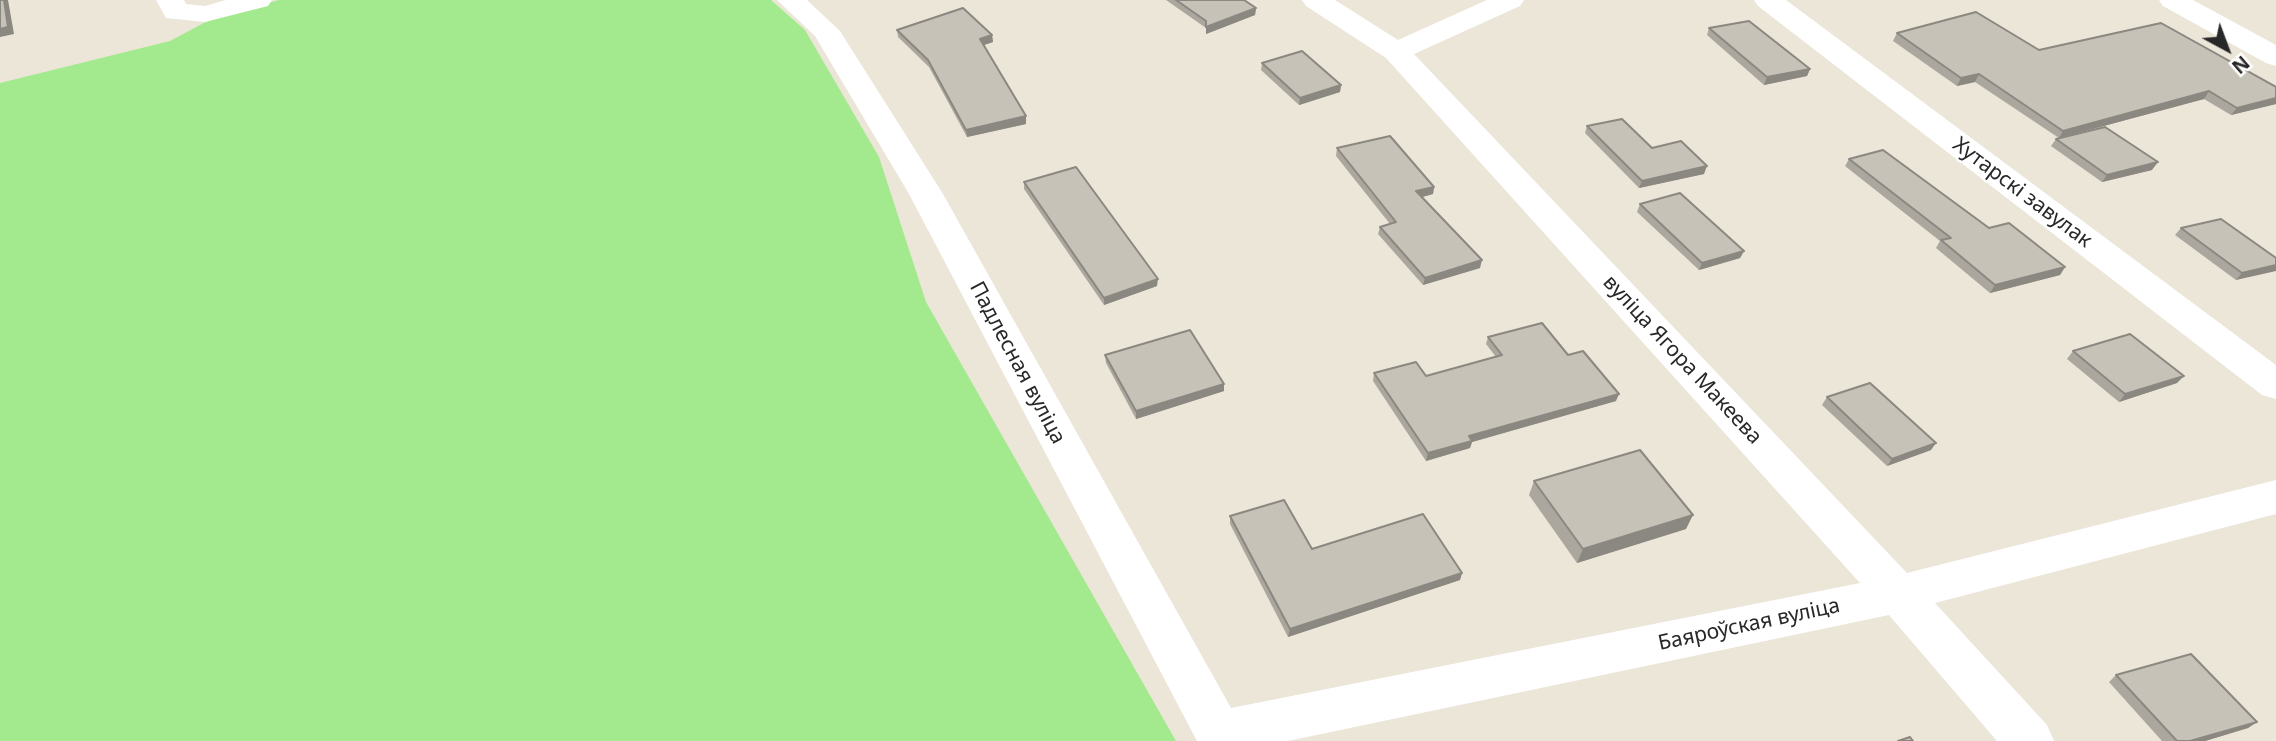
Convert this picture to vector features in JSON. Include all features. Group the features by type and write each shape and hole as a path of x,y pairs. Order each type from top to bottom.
{"street":[{"path":"170,0 177,12 205,14 258,0"},
{"name":"Падлесная вуліца","path":"791,0 826,32 926,194 1220,737"},
{"name":"вуліца Ягора Макеева","path":"1316,0 1396,52 1898,594 2029,741"},
{"path":"1396,52 1510,0"},
{"name":"Хутарскі завулак","path":"1768,0 2276,385"},
{"path":"2174,0 2276,57"},
{"name":"Баяроўская вуліца","path":"1220,737 1898,594 2276,497"}],"green space":[{"path":"279,0 771,0 805,30 879,157 926,302 1176,741 0,741 0,83 170,41 215,17"}],"building":[{"path":"0,0 4,0 8,27 0,29"},
{"path":"1176,0 1244,0 1256,8 1206,27 1206,21"},
{"path":"963,8 992,35 980,39 1026,116 966,130 928,60 897,30"},
{"path":"1976,12 2039,50 2161,23 2276,87 2276,98 2237,108 2209,91 2063,131 1979,74 1961,78 1897,33"},
{"path":"1749,21 1810,69 1767,77 1709,28"},
{"path":"1302,51 1341,85 1300,98 1262,63"},
{"path":"1622,119 1652,148 1681,141 1707,166 1642,181 1587,126"},
{"path":"2105,127 2158,162 2107,175 2056,139"},
{"path":"1390,136 1434,187 1416,191 1482,260 1425,278 1380,227 1396,222 1337,148"},
{"path":"1883,150 1989,228 2009,223 2065,267 1995,285 1941,240 1951,238 1849,159"},
{"path":"1076,167 1158,279 1104,298 1024,182"},
{"path":"1680,193 1744,251 1702,263 1640,204"},
{"path":"2221,219 2276,258 2276,265 2242,273 2181,228"},
{"path":"1542,323 1568,355 1583,351 1619,394 1469,436 1472,441 1428,453 1374,373 1416,362 1426,376 1502,355 1488,337"},
{"path":"1190,330 1224,384 1136,411 1105,355"},
{"path":"2130,334 2184,376 2125,394 2073,351"},
{"path":"1870,383 1936,443 1892,459 1827,397"},
{"path":"1640,450 1693,515 1583,549 1534,481"},
{"path":"1284,500 1312,549 1423,514 1462,573 1290,629 1230,516"},
{"path":"2191,654 2257,722 2190,741 2177,741 2116,675"}]}
